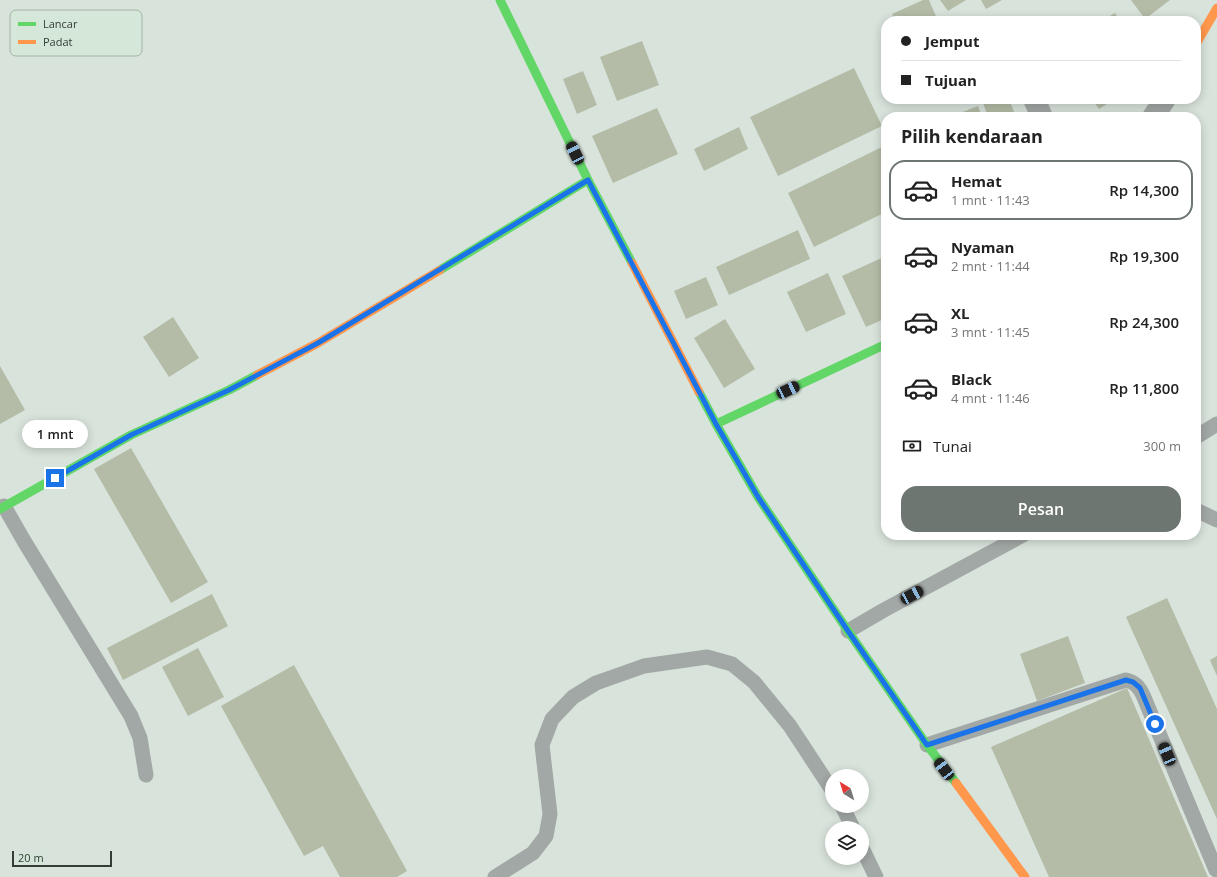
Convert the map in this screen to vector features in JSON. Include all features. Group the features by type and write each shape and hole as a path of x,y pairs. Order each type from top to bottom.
{"street":[{"path":"500,0 588,180 716,424 758,497 927,745 1025,877"},
{"path":"1201,33 1214,6"},
{"path":"2,507 131,435 229,390 318,343 588,180"},
{"path":"716,424 881,346"}],"lane":[{"path":"1201,434 1217,424"},
{"path":"2,507 131,716 140,738 146,775"},
{"path":"1201,512 1217,520"},
{"path":"848,631 891,606 1014,540"},
{"path":"495,877 533,853 546,836 550,814 542,745 552,719 573,697 596,683 644,666 707,658 732,664 754,682 790,726 825,779"},
{"path":"927,745 1126,680 1133,682 1140,688 1216,870"},
{"path":"869,862 876,877"}],"building":[{"path":"923,0 929,0 936,16 893,16 892,14"},
{"path":"940,0 966,0 948,11"},
{"path":"981,0 1002,0 986,9"},
{"path":"1131,0 1170,0 1149,16 1143,16"},
{"path":"1115,13 1117,16 1110,16"},
{"path":"642,41 659,85 617,101 600,57"},
{"path":"854,68 881,126 778,176 750,117"},
{"path":"583,71 597,105 577,114 563,79"},
{"path":"983,104 1011,104 1014,112 986,112"},
{"path":"1096,104 1107,104 1099,109"},
{"path":"978,106 980,112 963,112"},
{"path":"657,108 678,154 613,183 592,136"},
{"path":"739,127 748,149 704,171 694,149"},
{"path":"881,147 881,214 814,247 788,193"},
{"path":"798,230 810,259 729,295 716,267"},
{"path":"881,258 881,320 866,327 842,276"},
{"path":"828,273 846,314 806,332 787,292"},
{"path":"706,277 718,305 686,319 674,291"},
{"path":"173,317 199,358 169,377 143,337"},
{"path":"725,319 755,369 724,388 694,338"},
{"path":"0,366 25,410 0,424"},
{"path":"131,448 208,582 171,603 94,469"},
{"path":"212,594 228,626 123,680 107,648"},
{"path":"1167,598 1217,709 1217,819 1126,617"},
{"path":"1068,636 1085,683 1037,701 1020,654"},
{"path":"198,648 224,697 188,716 162,667"},
{"path":"1217,656 1217,676 1210,660"},
{"path":"294,665 407,871 397,877 340,877 323,846 304,856 221,706"},
{"path":"1127,688 1208,877 1049,877 991,747"}],"traffic: fast":[{"path":"500,0 588,180 632,263"},
{"path":"440,270 588,180"},
{"path":"716,424 881,346"},
{"path":"0,509 131,435 229,390 257,375"},
{"path":"699,392 758,497 848,631 927,745 956,783"}],"traffic: slow":[{"path":"1201,35 1217,8"},
{"path":"632,263 699,392"},
{"path":"257,375 318,343 440,270"},
{"path":"956,783 1025,877"}],"route":[{"path":"55,478 131,435 229,390 318,343 588,180 716,424 758,497 927,745 1126,680 1133,682 1140,688 1155,724"}]}
